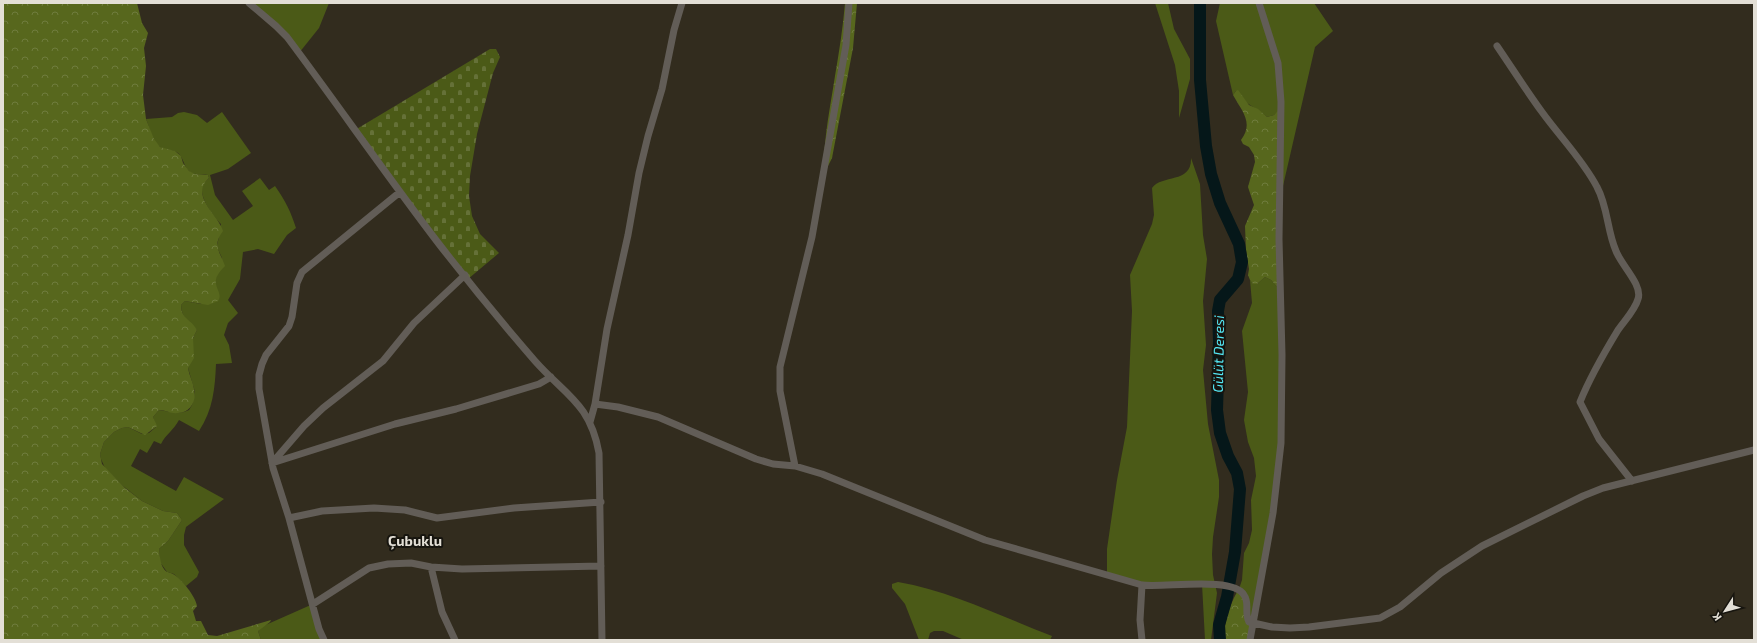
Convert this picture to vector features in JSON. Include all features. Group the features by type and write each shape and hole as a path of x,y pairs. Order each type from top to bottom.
{"street":[{"path":"249,3 287,37 400,192 465,275 536,362 580,406 590,422 599,453 601,502 602,640"},
{"path":"590,422 595,404 607,329 628,235 639,173 662,89 674,30 682,3"},
{"path":"795,466 780,391 780,367 812,237 846,45 849,3"},
{"path":"1250,640 1273,513 1281,436 1282,355 1279,239 1281,102 1278,63 1259,3"},
{"path":"1497,46 1541,111 1581,163 1597,188 1603,201 1616,253 1636,284 1639,292 1635,306 1607,348 1580,402 1599,440 1632,481"},
{"path":"324,640 319,629 289,518 272,463 259,389 259,375 266,355 289,326 292,317 297,283 302,272 400,192"},
{"path":"272,463 304,426 323,408 383,361 414,322 465,275"},
{"path":"272,463 395,424 456,409 539,384 551,377"},
{"path":"595,404 618,407 658,417 756,460 773,464 795,466 822,474 985,540 1142,585 1162,587 1191,584 1214,584 1235,588 1245,595 1246,616 1249,622 1290,628 1380,618 1400,607 1441,573 1482,546 1583,496 1603,488 1754,450"},
{"path":"289,518 322,511 374,508 405,510 437,518 514,508 601,502"},
{"path":"313,604 356,575 378,565 411,563 431,567 462,569 601,566"},
{"path":"431,567 442,612 455,640"},
{"path":"1142,585 1140,620 1142,640"}],"green space":[{"path":"3,3 137,3 142,23 148,33 144,48 146,66 143,95 146,119 154,139 160,147 175,151 181,156 183,163 189,171 195,174 208,175 209,178 204,185 202,192 207,205 223,231 217,245 225,266 216,278 219,294 218,301 208,305 185,301 181,305 181,310 197,330 193,338 194,358 188,368 195,393 192,406 186,411 175,413 159,410 153,417 157,426 145,435 128,427 114,432 104,442 100,454 102,464 125,488 142,501 163,511 177,513 182,520 168,541 159,549 161,562 165,570 176,576 191,593 197,606 193,611 196,621 201,621 208,635 217,636 271,620 258,631 261,640 3,640"},
{"path":"249,3 329,3 319,28 299,53"},
{"path":"845,3 857,3 853,48 832,158 824,174 826,137 841,40"},
{"path":"1155,3 1168,3 1174,29 1190,59 1190,79 1179,118 1179,91 1175,65"},
{"path":"1220,3 1314,3 1333,31 1315,47 1280,199 1281,108 1274,115 1267,117 1248,103 1236,91 1233,95 1216,21"},
{"path":"490,49 496,49 500,57 493,73 477,134 470,176 469,196 472,216 480,234 499,253 468,279 355,130"},
{"path":"1238,90 1249,105 1258,109 1267,117 1274,115 1281,107 1280,290 1271,280 1265,277 1257,284 1253,284 1248,275 1249,269 1246,250 1245,226 1254,205 1248,187 1255,162 1254,155 1249,147 1243,144 1241,140 1245,134 1247,123 1243,112 1233,95"},
{"path":"184,112 197,115 207,123 222,112 251,153 228,169 210,175 215,195 233,220 253,206 242,191 260,178 269,190 275,186 287,206 296,228 287,235 274,254 258,249 243,252 240,279 228,300 238,313 228,323 224,335 229,345 232,363 216,364 215,382 210,407 204,423 199,431 179,420 161,444 154,441 147,453 140,449 131,466 176,491 184,477 224,499 186,527 184,545 199,572 197,577 186,586 174,574 167,572 160,562 159,549 168,541 182,520 177,513 163,511 142,501 123,486 105,468 100,454 104,442 114,432 128,427 142,434 149,433 156,427 153,417 159,410 177,413 184,412 189,410 192,405 195,392 188,368 193,338 197,330 188,322 182,313 181,305 185,301 201,304 216,287 215,281 222,258 217,247 221,224 211,212 203,198 202,187 209,178 208,175 192,173 189,171 178,153 157,145 146,119 172,117 178,113"},
{"path":"1191,158 1200,184 1203,235 1207,259 1203,301 1206,345 1203,370 1208,424 1219,480 1219,497 1212,554 1213,575 1217,593 1211,640 1205,640 1202,584 1162,587 1107,575 1107,549 1117,480 1127,427 1132,311 1130,275 1152,224 1154,215 1152,188 1162,181 1176,178 1187,172 1190,166"},
{"path":"1265,277 1271,280 1280,290 1281,443 1253,623 1239,589 1242,580 1244,553 1249,543 1252,530 1251,500 1256,476 1254,458 1248,442 1244,420 1248,392 1242,331 1252,303 1250,280 1253,284 1257,284"},
{"path":"898,582 918,586 957,598 1052,636 1050,640 964,640 943,631 934,631 930,633 928,640 919,640 905,604 892,588 892,584"},
{"path":"1239,589 1241,591 1249,622 1250,640 1225,640 1224,634 1226,621 1233,600"},
{"path":"313,604 324,640 261,640 258,631 261,627"}],"waterway":[{"name":"Gülüt Deresi","path":"1200,3 1200,80 1206,146 1211,174 1220,203 1239,244 1242,262 1238,279 1220,300 1218,311 1219,341 1217,410 1220,433 1228,456 1237,473 1240,489 1235,552 1227,597 1219,625 1220,640"}],"district":[{"name":"Çubuklu","path":"415,540"}]}
